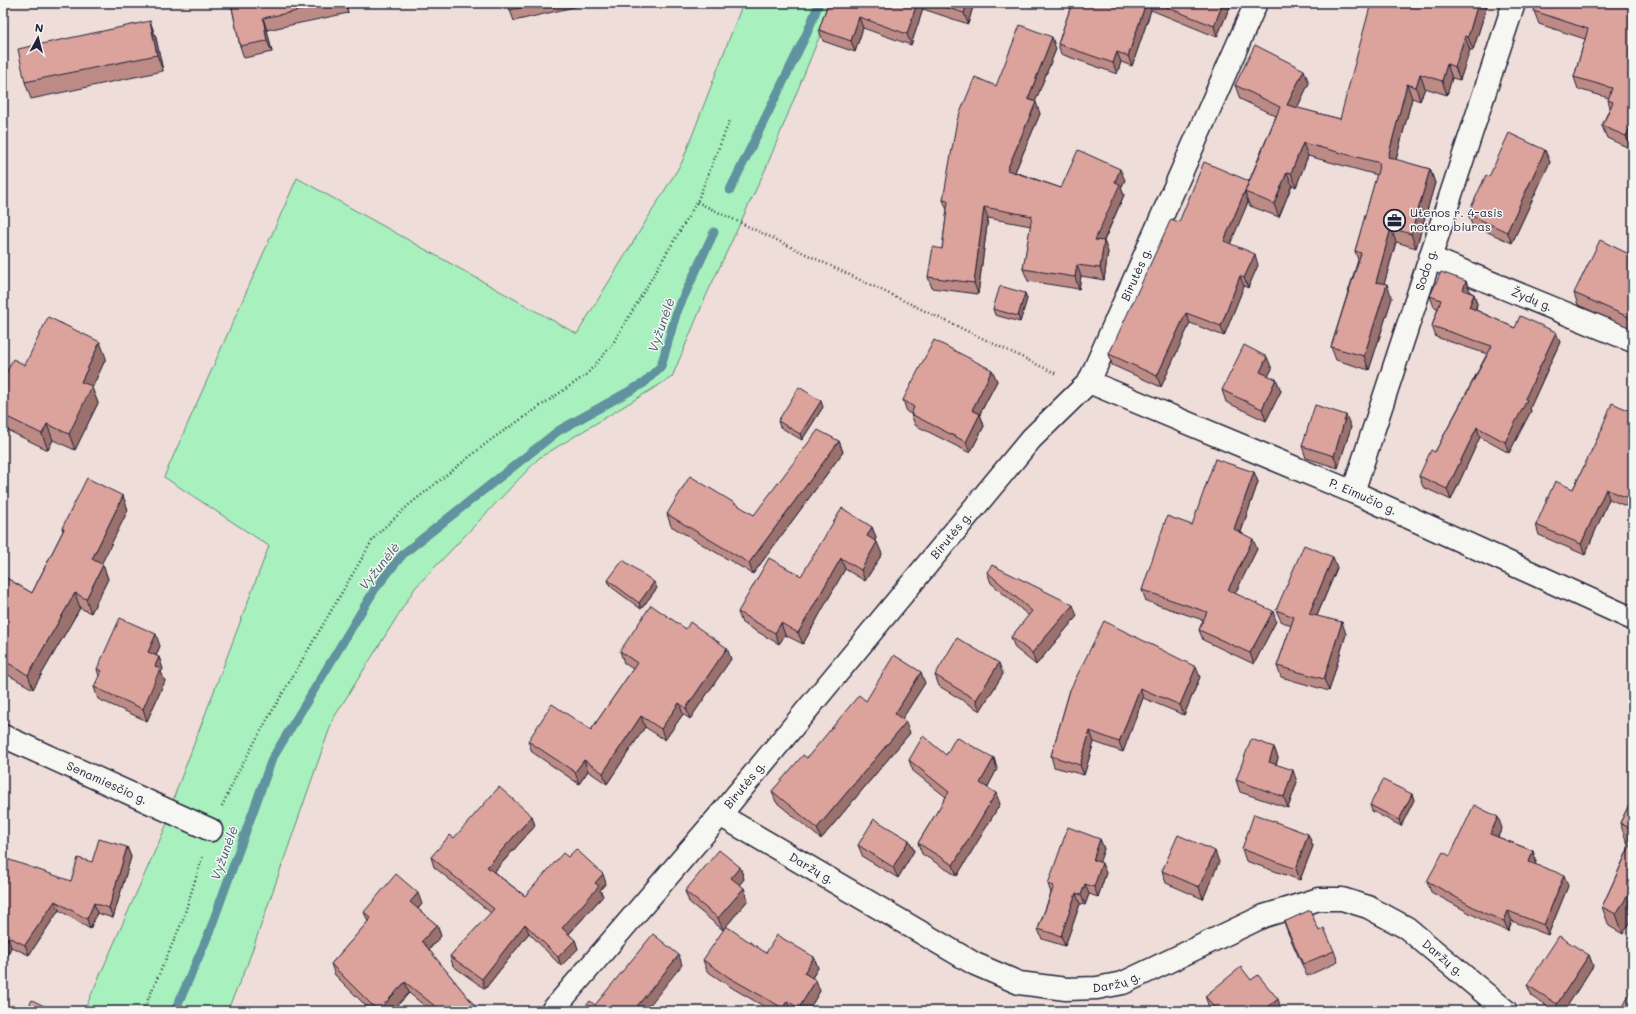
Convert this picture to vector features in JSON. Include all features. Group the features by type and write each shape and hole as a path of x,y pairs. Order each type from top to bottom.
{"street":[{"name":"Birutės g.","path":"552,1011 720,815 1031,439 1089,382 1256,3"},
{"name":"Sodo g.","path":"1353,492 1514,3"},
{"name":"Žydų g.","path":"1430,258 1633,341"},
{"name":"P. Eimučio g.","path":"1089,382 1353,492 1633,619"},
{"name":"Senamiesčio g.","path":"3,736 211,830"},
{"name":"Daržų g.","path":"720,815 975,964 1019,983 1066,989 1097,988 1123,983 1264,916 1320,899 1342,899 1368,907 1407,928 1506,1011"}],"path":[{"path":"143,1011 182,922 211,830 237,774 375,536 410,504 492,439 586,375 612,345 697,202 730,120"},
{"path":"697,202 1056,374 1089,382"}],"green space":[{"path":"743,3 833,3 766,168 706,296 672,377 539,458 415,588 333,719 246,968 227,1011 84,1011 170,817 175,794 269,546 164,477 297,178 577,334 682,162"}],"building":[{"path":"231,3 336,3 263,18 267,41 240,46"},
{"path":"509,3 543,3 510,10"},
{"path":"828,3 917,3 907,34 859,17 851,41 819,30"},
{"path":"933,3 967,3 964,13"},
{"path":"1072,3 1146,3 1128,56 1117,52 1113,63 1058,44"},
{"path":"1156,3 1223,3 1214,26"},
{"path":"1371,3 1478,3 1468,37 1465,36 1455,67 1447,64 1442,81 1420,74 1416,87 1407,84 1388,157 1430,169 1411,234 1391,228 1376,282 1387,284 1364,356 1331,347 1361,253 1355,251 1380,163 1303,143 1291,173 1287,172 1274,204 1245,192 1280,107 1235,85 1255,45 1304,70 1287,105 1340,119"},
{"path":"1537,3 1633,3 1633,121 1626,136 1602,126 1613,102 1608,100 1612,88 1574,77 1588,29 1534,11"},
{"path":"150,21 157,55 25,82 18,49"},
{"path":"1020,25 1052,37 1028,99 1036,102 1007,170 1061,188 1078,150 1120,169 1115,182 1120,184 1095,240 1104,241 1100,268 1077,265 1075,277 1023,269 1032,216 984,207 974,283 928,277 933,247 942,249 948,201 943,200 957,120 975,77 996,86"},
{"path":"1509,133 1545,150 1507,232 1468,214 1486,175 1489,177"},
{"path":"1204,162 1249,181 1224,241 1255,254 1244,278 1240,276 1221,326 1186,313 1157,376 1109,354 1171,219 1179,222"},
{"path":"1600,240 1633,256 1633,319 1574,293"},
{"path":"1441,272 1466,281 1463,290 1474,294 1469,307 1515,328 1520,316 1556,332 1525,399 1527,400 1505,442 1477,427 1447,489 1419,476 1431,450 1435,452 1492,346 1432,326 1441,300 1430,296"},
{"path":"1000,286 1025,293 1018,316 993,309"},
{"path":"48,317 100,342 81,382 92,386 69,434 47,424 42,434 3,415 3,380 13,359 25,365"},
{"path":"934,340 992,370 972,410 980,414 966,442 911,414 914,407 903,400"},
{"path":"1244,345 1267,357 1260,372 1276,379 1262,409 1222,390"},
{"path":"799,387 821,401 800,434 778,421"},
{"path":"1612,403 1633,412 1633,500 1606,489 1581,544 1536,525 1555,481 1573,489 1603,427"},
{"path":"1315,405 1346,415 1334,456 1302,446"},
{"path":"818,430 839,441 749,563 667,514 690,476 754,515"},
{"path":"1215,459 1254,472 1234,529 1253,539 1228,590 1273,611 1250,653 1199,630 1207,612 1142,590 1167,516 1192,525"},
{"path":"87,478 123,496 92,559 103,565 86,599 75,593 28,675 3,660 3,576 32,593 64,529 62,528"},
{"path":"842,508 872,527 867,536 877,542 861,570 841,558 798,633 781,623 775,633 738,612 769,558 801,576"},
{"path":"1304,545 1333,557 1309,614 1342,622 1324,679 1277,666 1294,617 1276,610"},
{"path":"623,560 654,582 639,603 608,580"},
{"path":"992,565 1073,605 1032,653 1011,637 1032,611 987,572"},
{"path":"651,605 686,629 690,622 727,648 686,708 679,703 661,729 641,716 603,773 584,760 575,772 528,741 552,704 591,730 637,663 620,651"},
{"path":"120,618 156,634 148,652 159,657 155,666 160,669 143,709 94,687 102,671 97,669"},
{"path":"1104,621 1196,667 1180,705 1140,688 1119,742 1090,731 1080,765 1051,756 1070,690"},
{"path":"957,638 999,663 976,700 935,675"},
{"path":"894,655 921,672 895,714 906,722 817,828 772,791 803,755 807,758 859,695 866,701"},
{"path":"923,736 946,755 956,737 994,758 980,783 996,793 953,865 918,843 949,792 909,760"},
{"path":"1251,739 1274,747 1269,762 1293,770 1284,797 1236,780"},
{"path":"1383,780 1412,794 1399,820 1370,805"},
{"path":"499,787 532,816 487,867 525,896 563,853 568,857 576,849 603,874 595,883 599,886 562,928 575,940 558,957 525,924 482,979 450,956 494,909 431,857 450,835 454,838"},
{"path":"1633,797 1633,830 1620,823"},
{"path":"1474,805 1498,817 1490,834 1533,851 1529,862 1564,875 1544,925 1508,911 1504,921 1484,913 1427,881 1443,852 1450,856"},
{"path":"1254,814 1308,834 1296,869 1242,849"},
{"path":"874,819 909,840 893,867 858,845"},
{"path":"1068,827 1100,839 1093,860 1102,863 1094,887 1085,884 1081,895 1076,893 1061,936 1038,929 1054,886 1048,884"},
{"path":"1178,835 1215,851 1199,887 1162,871"},
{"path":"99,839 127,847 109,908 94,903 87,919 55,901 25,945 8,937 3,949 3,867 7,859 71,881 78,858 92,862"},
{"path":"1633,839 1633,887 1616,914 1602,907"},
{"path":"719,850 740,867 731,878 744,888 718,918 685,891"},
{"path":"396,874 418,893 410,902 437,925 422,941 479,1011 441,1011 405,982 378,1011 331,964 371,918 364,912"},
{"path":"1310,910 1319,931 1324,928 1334,951 1303,964 1284,922"},
{"path":"726,926 766,953 777,935 814,957 804,973 816,980 799,1008 787,1001 783,1008 730,978 703,960"},
{"path":"653,934 679,955 633,1011 582,1011 590,1001 595,1005"},
{"path":"1559,936 1589,955 1557,1004 1527,985"},
{"path":"1241,967 1251,980 1258,975 1278,999 1263,1011 1218,1011 1205,996"},
{"path":"1633,987 1633,1011 1621,1011"},
{"path":"32,1000 54,1011 26,1011"}],"waterway":[{"name":"Vyžunėlė","path":"730,190 807,33 819,3"},
{"name":"Vyžunėlė","path":"175,1011 209,933 272,759 375,589 403,554 558,431 644,383 661,366 677,311 714,232"}],"place":[{"name":"Utenos r. 4-asis notaro biuras","path":"1394,220"}]}
